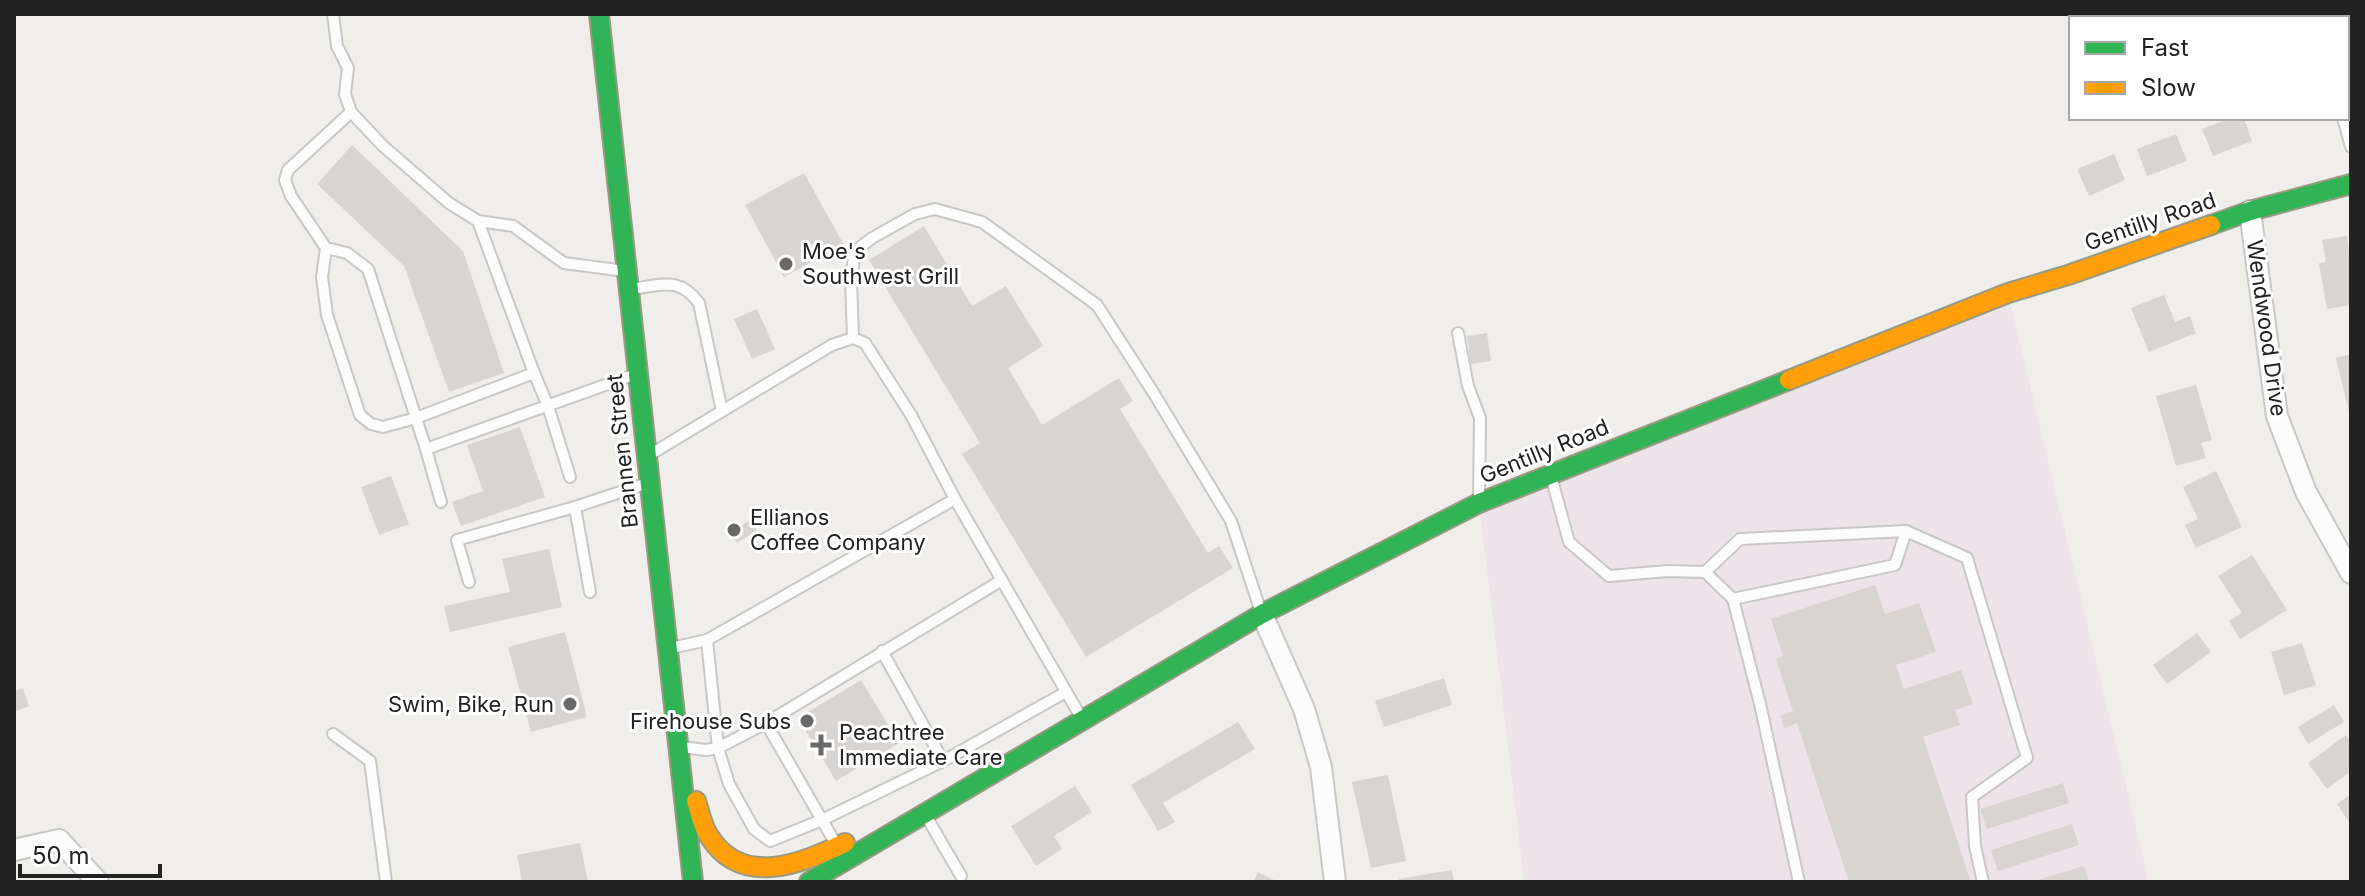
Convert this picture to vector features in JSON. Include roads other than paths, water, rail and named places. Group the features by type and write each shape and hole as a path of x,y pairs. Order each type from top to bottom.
{"street":[{"name":"Brannen Street","path":"599,14 693,882"},
{"name":"Gentilly Road","path":"809,882 1262,614 1479,503 2008,293 2250,211 2351,184"},
{"name":"Wendwood Drive","path":"2250,211 2277,416 2306,492 2351,573"},
{"path":"1262,614 1304,709 1321,767 1335,882"},
{"path":"679,746 706,831 731,858 760,869 804,862 981,781"},
{"path":"14,850 59,840 98,882"}],"lane":[{"path":"333,14 337,46 348,68 345,94 351,112 383,146 449,203 478,221 513,226 564,263 628,280 678,284 690,291 699,303 722,411"},
{"path":"351,112 288,170 285,180 291,196 326,248 322,277 327,315 360,415 371,424 383,427 416,418 534,373"},
{"path":"2344,120 2351,147"},
{"path":"853,338 851,279 855,251 915,214 935,209 982,222 1097,305 1231,521 1262,614"},
{"path":"478,221 548,406 570,477"},
{"path":"326,248 347,253 368,269 441,502"},
{"path":"1458,333 1468,386 1480,418 1479,503"},
{"path":"647,457 832,345 853,338 865,343 911,415 955,499 1083,721"},
{"path":"426,449 638,374"},
{"path":"1551,474 1569,542 1609,576 1668,571 1705,572 1733,599 1760,704 1799,882"},
{"path":"469,582 457,540 650,482"},
{"path":"668,649 707,640 955,499"},
{"path":"575,507 590,592"},
{"path":"1705,572 1740,539 1906,531 1967,558 2027,758 1972,797 1975,846 1983,882"},
{"path":"1733,599 1895,565 1906,531"},
{"path":"679,746 706,750 718,748 766,723 1002,580"},
{"path":"707,640 718,748 729,784 754,829 770,841 822,820 943,761 1066,692"},
{"path":"882,651 943,761"},
{"path":"766,723 837,847"},
{"path":"333,734 370,761 386,882"},
{"path":"925,815 961,876"}],"water":[{"path":"2253,14 2254,16 2071,16"}],"place":[{"name":"Moe's Southwest Grill","path":"786,264"},
{"name":"Ellianos Coffee Company","path":"734,530"},
{"name":"Swim, Bike, Run","path":"570,704"},
{"name":"Firehouse Subs","path":"807,721"},
{"name":"Peachtree Immediate Care","path":"821,745"}]}
